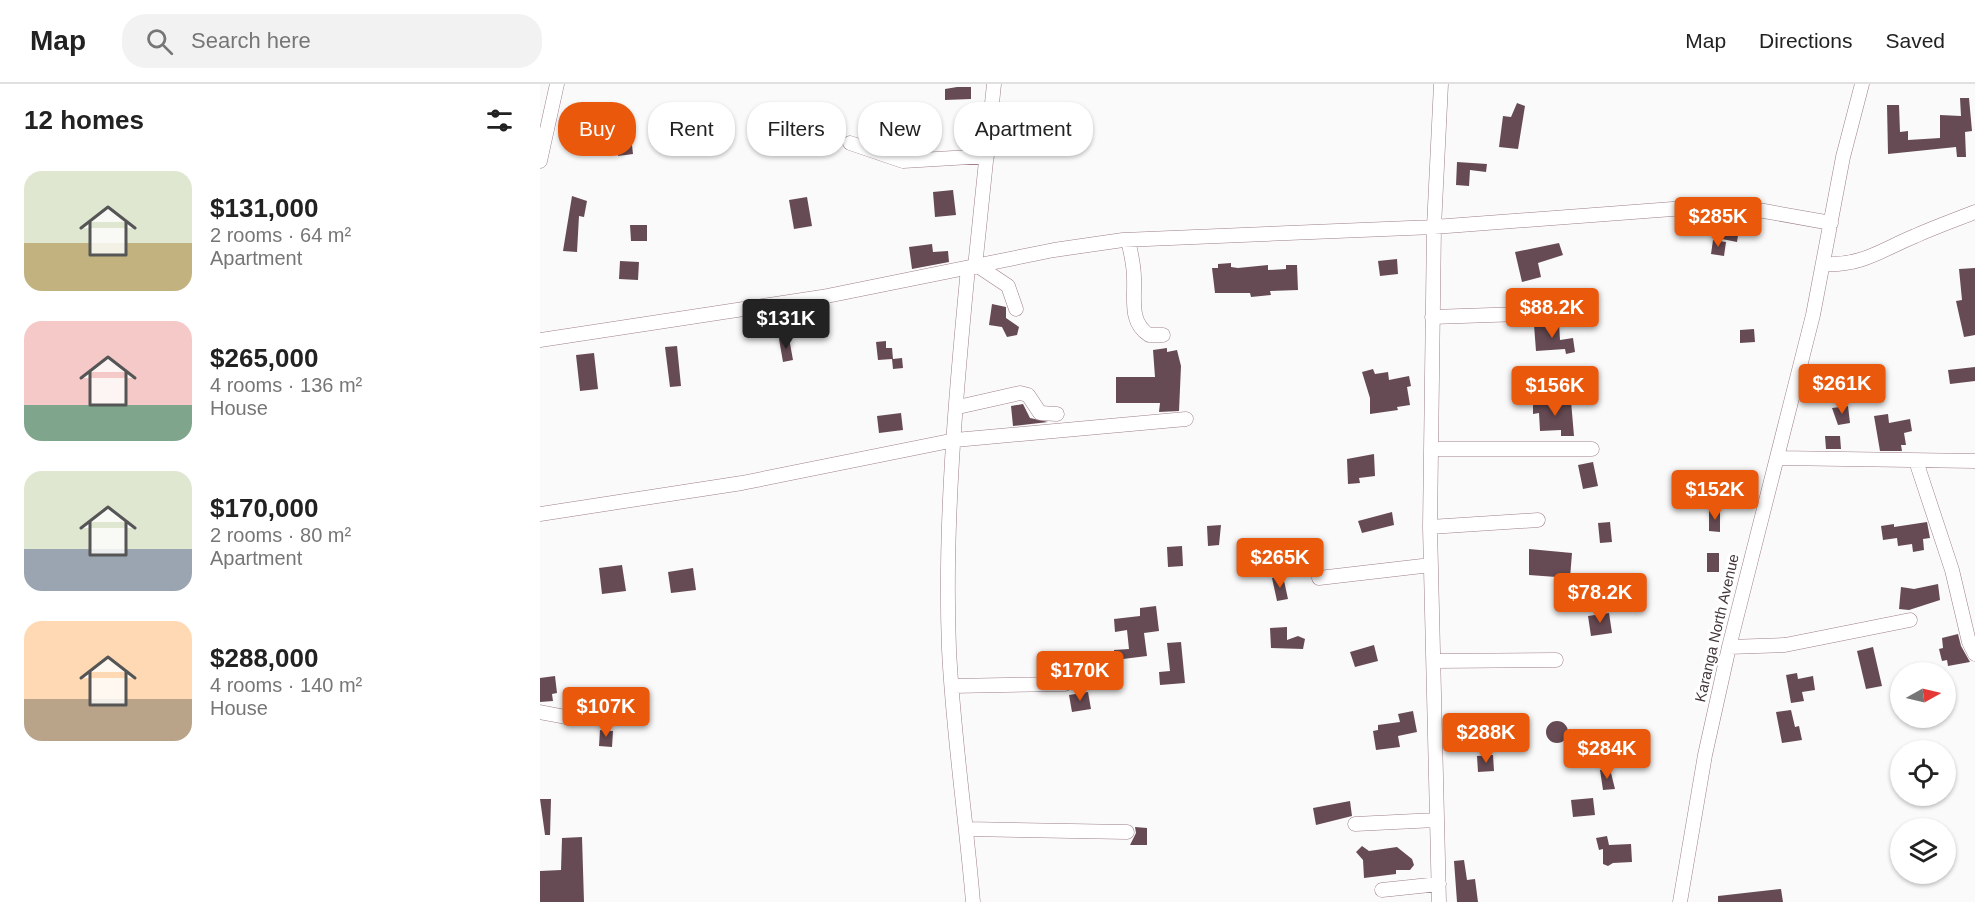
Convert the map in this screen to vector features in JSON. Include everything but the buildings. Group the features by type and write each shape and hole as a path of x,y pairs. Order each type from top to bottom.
{"street":[{"path":"540,161 557,84"},
{"path":"992,102 994,84"},
{"path":"1439,902 1431,527 1434,226 1441,84"},
{"name":"Karanga North Avenue","path":"1680,902 1705,755 1729,647 1824,264 1843,157 1862,84"},
{"path":"849,143 903,161 987,156 955,440 949,598 952,686 973,902"},
{"path":"540,340 822,297 1054,250 1128,240 1434,226 1699,207 1764,211 1831,223"},
{"path":"1824,264 1843,265 1866,260 1900,242 1975,212"},
{"path":"1128,240 1133,268 1134,310 1138,325 1149,335 1163,335"},
{"path":"974,267 1008,286 1016,309"},
{"path":"1432,317 1521,314"},
{"path":"958,406 1020,393 1028,395 1040,414 1057,414"},
{"path":"540,514 742,483 955,440 1186,419"},
{"path":"1432,449 1592,449"},
{"path":"1777,458 1975,461"},
{"path":"1916,461 1952,570 1969,642 1975,654"},
{"path":"1431,527 1538,520"},
{"path":"1319,578 1431,566"},
{"path":"1729,647 1785,645 1910,620"},
{"path":"1435,661 1556,660"},
{"path":"952,686 1065,684"},
{"path":"540,712 571,717"},
{"path":"1355,824 1436,820"},
{"path":"967,829 1127,832"},
{"path":"1382,890 1438,884"}]}
